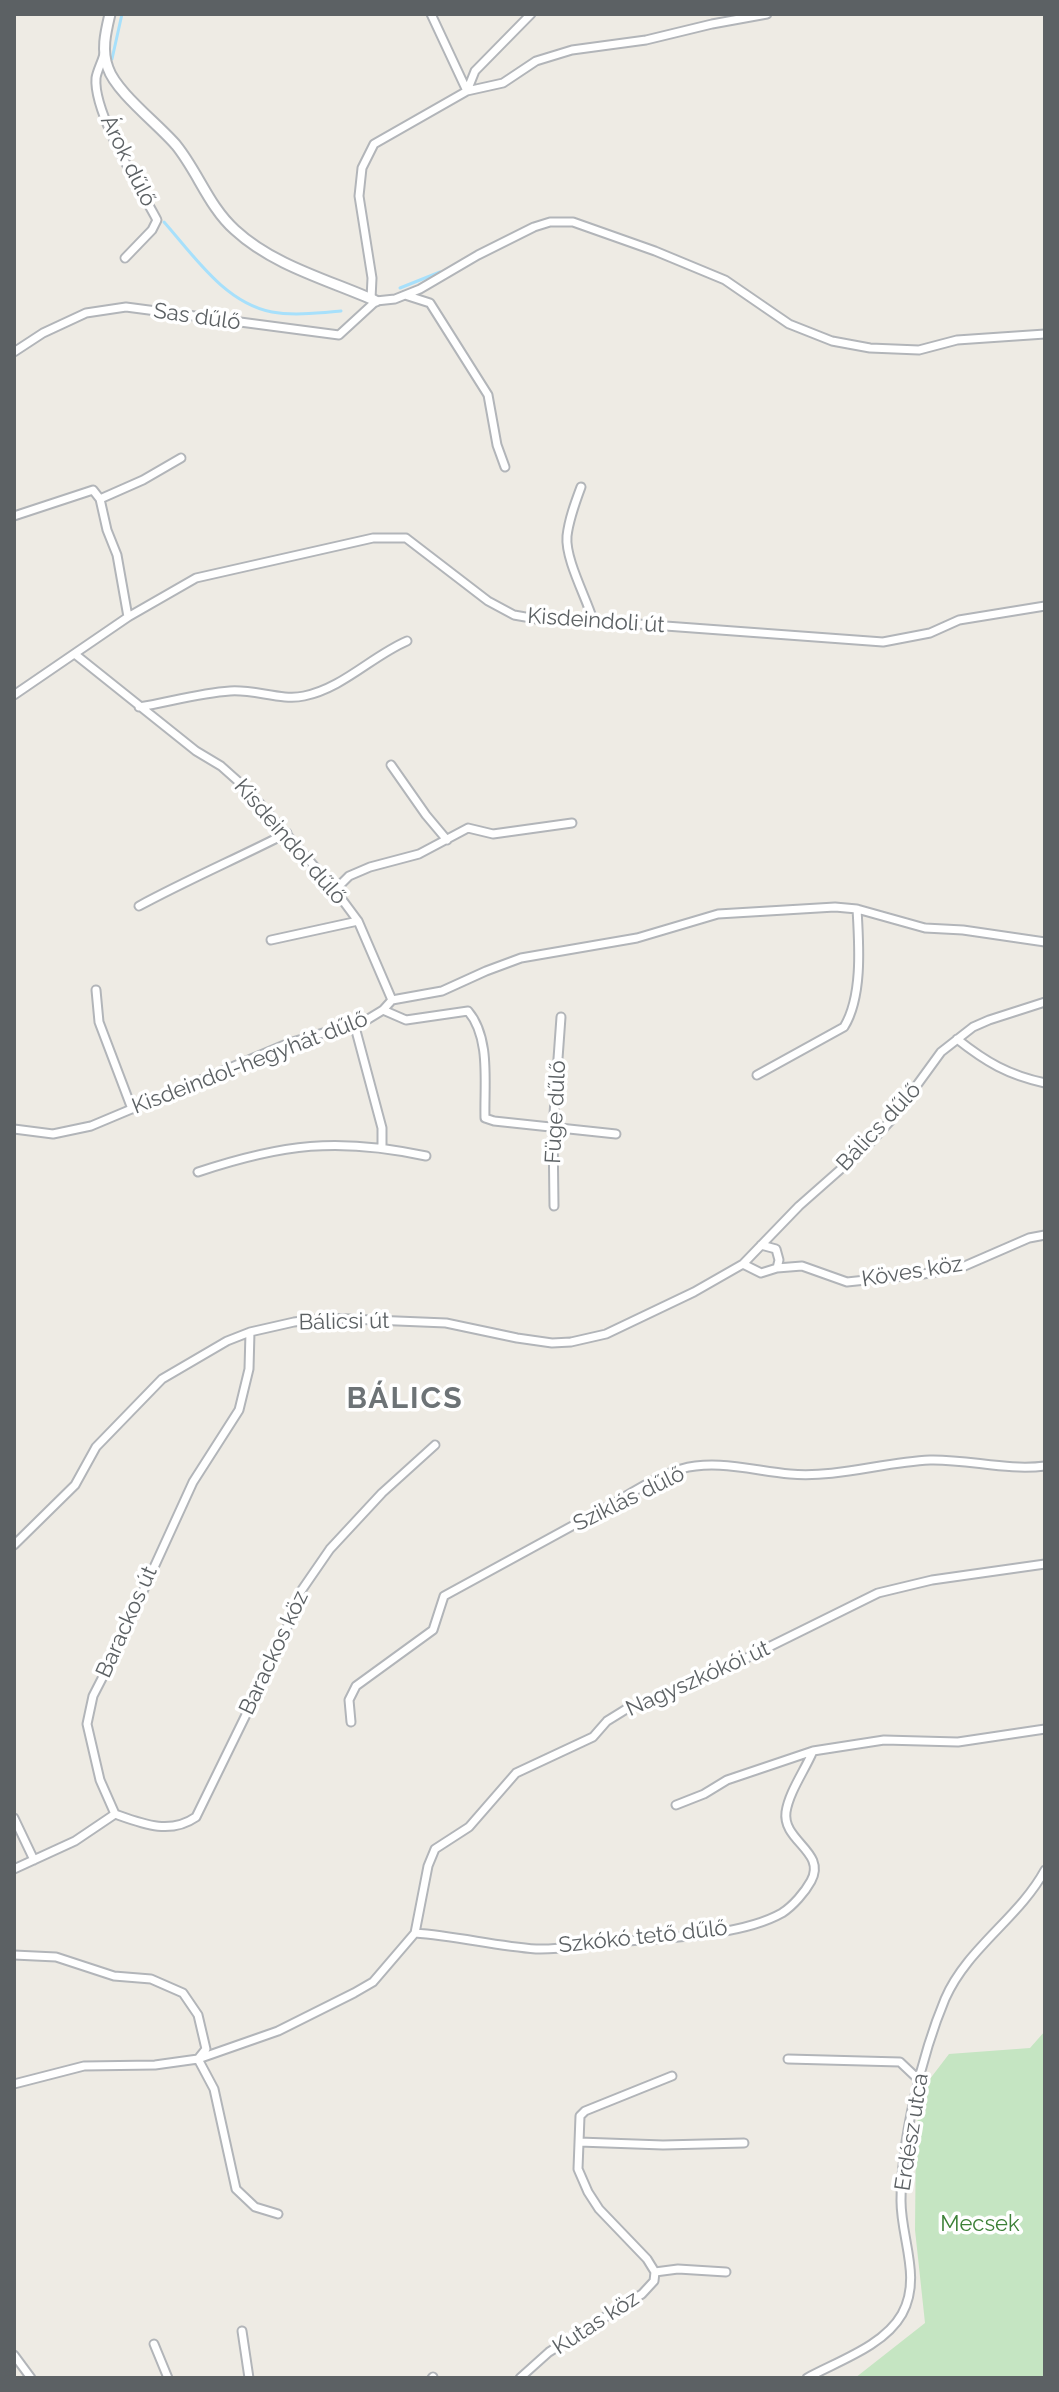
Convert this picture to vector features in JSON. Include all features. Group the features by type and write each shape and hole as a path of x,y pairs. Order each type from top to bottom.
{"street":[{"path":"110,14 104,54 109,72 191,164 219,212 235,231 286,262 374,300 395,299 437,280 515,235 550,222 573,222 595,227 725,280 789,324 832,341 870,348 919,350 957,340 1045,334"},
{"path":"431,14 467,91"},
{"path":"467,91 475,71 531,14"},
{"path":"374,300 359,196 362,168 374,144 467,91 503,83 536,61 572,50 646,40 767,14"},
{"name":"Árok dűlő","path":"104,54 96,78 100,102 117,144 157,220 152,230 125,258"},
{"path":"403,295 430,303 478,377 488,395 497,445 505,467"},
{"name":"Sas dűlő","path":"14,352 43,333 86,313 135,308 339,335 374,300"},
{"path":"100,499 143,480 181,458"},
{"path":"581,487 566,539 593,620"},
{"path":"14,516 93,490 100,499 117,555 128,617"},
{"name":"Kisdeindoli út","path":"14,695 128,617 196,578 373,538 406,538 488,601 514,615 548,621 593,620 883,642 930,633 959,620 1045,606"},
{"path":"139,707 229,691 256,690 303,697 331,686 387,649 407,641"},
{"name":"Kisdeindol dűlő","path":"76,655 249,791 358,921 392,1000"},
{"path":"391,765 447,840"},
{"path":"335,890 349,876 419,854 468,828 493,834 572,823"},
{"path":"139,906 195,875 287,833"},
{"name":"Kisdeindol-hegyhát dűlő","path":"14,1129 53,1134 91,1126 289,1043 340,1028 355,1027 383,1010 392,1000 442,991 521,958 637,938 718,914 806,907 857,909 925,928 963,930 1045,942"},
{"path":"757,1075 844,1027 853,1002 860,953 857,909"},
{"path":"271,940 358,921"},
{"path":"96,990 99,1022 132,1109"},
{"name":"Bálics dűlő","path":"761,1245 884,1127 924,1079 941,1052 989,1020 1045,1002"},
{"path":"383,1010 406,1020 468,1011 477,1022 484,1056 485,1118 616,1134"},
{"name":"Füge dűlő","path":"554,1206 553,1128 561,1017"},
{"path":"355,1027 382,1128 382,1147"},
{"path":"957,1039 986,1062 1045,1083"},
{"path":"198,1172 251,1155 301,1146 382,1147 426,1156"},
{"name":"Köves köz","path":"777,1268 802,1266 847,1282 923,1274 960,1268 1029,1238 1045,1235"},
{"path":"743,1264 761,1273 777,1268 777,1252 761,1245"},
{"name":"Bálicsi út","path":"14,1545 75,1485 96,1447 162,1379 227,1341 250,1332 325,1318 446,1323 517,1338 552,1343 571,1342 619,1328 694,1292 743,1264 761,1245"},
{"name":"Barackos út","path":"115,1814 100,1780 87,1724 93,1696 193,1482 239,1410 249,1369 250,1332"},
{"name":"Barackos köz","path":"115,1814 152,1827 185,1825 196,1817 283,1639 299,1594 330,1549 382,1493 435,1445"},
{"name":"Sziklás dűlő","path":"351,1722 349,1700 356,1686 433,1630 444,1596 646,1485 681,1469 707,1466 792,1474 834,1474 926,1460 1032,1468 1045,1466"},
{"name":"Nagyszkókói út","path":"14,2084 84,2066 155,2065 198,2059 278,2031 354,1993 373,1982 415,1933 428,1866 435,1849 469,1827 516,1773 593,1737 607,1721 628,1708 694,1684 878,1593 932,1580 1045,1564"},
{"path":"676,1805 704,1794 727,1780 813,1751 884,1740 958,1742 1045,1729"},
{"name":"Szkókó tető dűlő","path":"415,1933 460,1936 538,1949 711,1933 782,1913 808,1886 815,1867 813,1858 791,1831 786,1812 813,1751"},
{"path":"14,1869 75,1841 115,1814"},
{"path":"14,1818 34,1860"},
{"name":"Erdész utca","path":"807,2378 876,2340 891,2328 905,2307 911,2268 901,2201 908,2134 918,2079 929,2042 956,1976 1000,1928 1045,1870"},
{"path":"14,1955 56,1957 114,1976 151,1979 183,1993 198,2015 206,2049 198,2059 214,2089 236,2189 255,2207 278,2214"},
{"path":"788,2059 900,2062 918,2079"},
{"name":"Kutas köz","path":"520,2378 549,2352 642,2294 654,2281 655,2272 647,2259 614,2227 588,2192 578,2169 580,2116 585,2111 672,2076"},
{"path":"579,2142 663,2145 744,2143"},
{"path":"655,2272 678,2269 726,2272"},
{"path":"242,2331 249,2378"},
{"path":"154,2344 168,2378"},
{"path":"14,2355 31,2378"}],"green space":[{"name":"Mecsek","path":"1045,2031 1045,2378 855,2378 925,2323 915,2230 916,2130 923,2088 949,2054 1030,2048"}],"waterway":[{"path":"112,59 122,14"},
{"path":"164,222 225,289 255,307 289,314 341,311"},
{"path":"400,288 440,272"}],"district":[{"name":"BÁLICS","path":"405,1399"}]}
